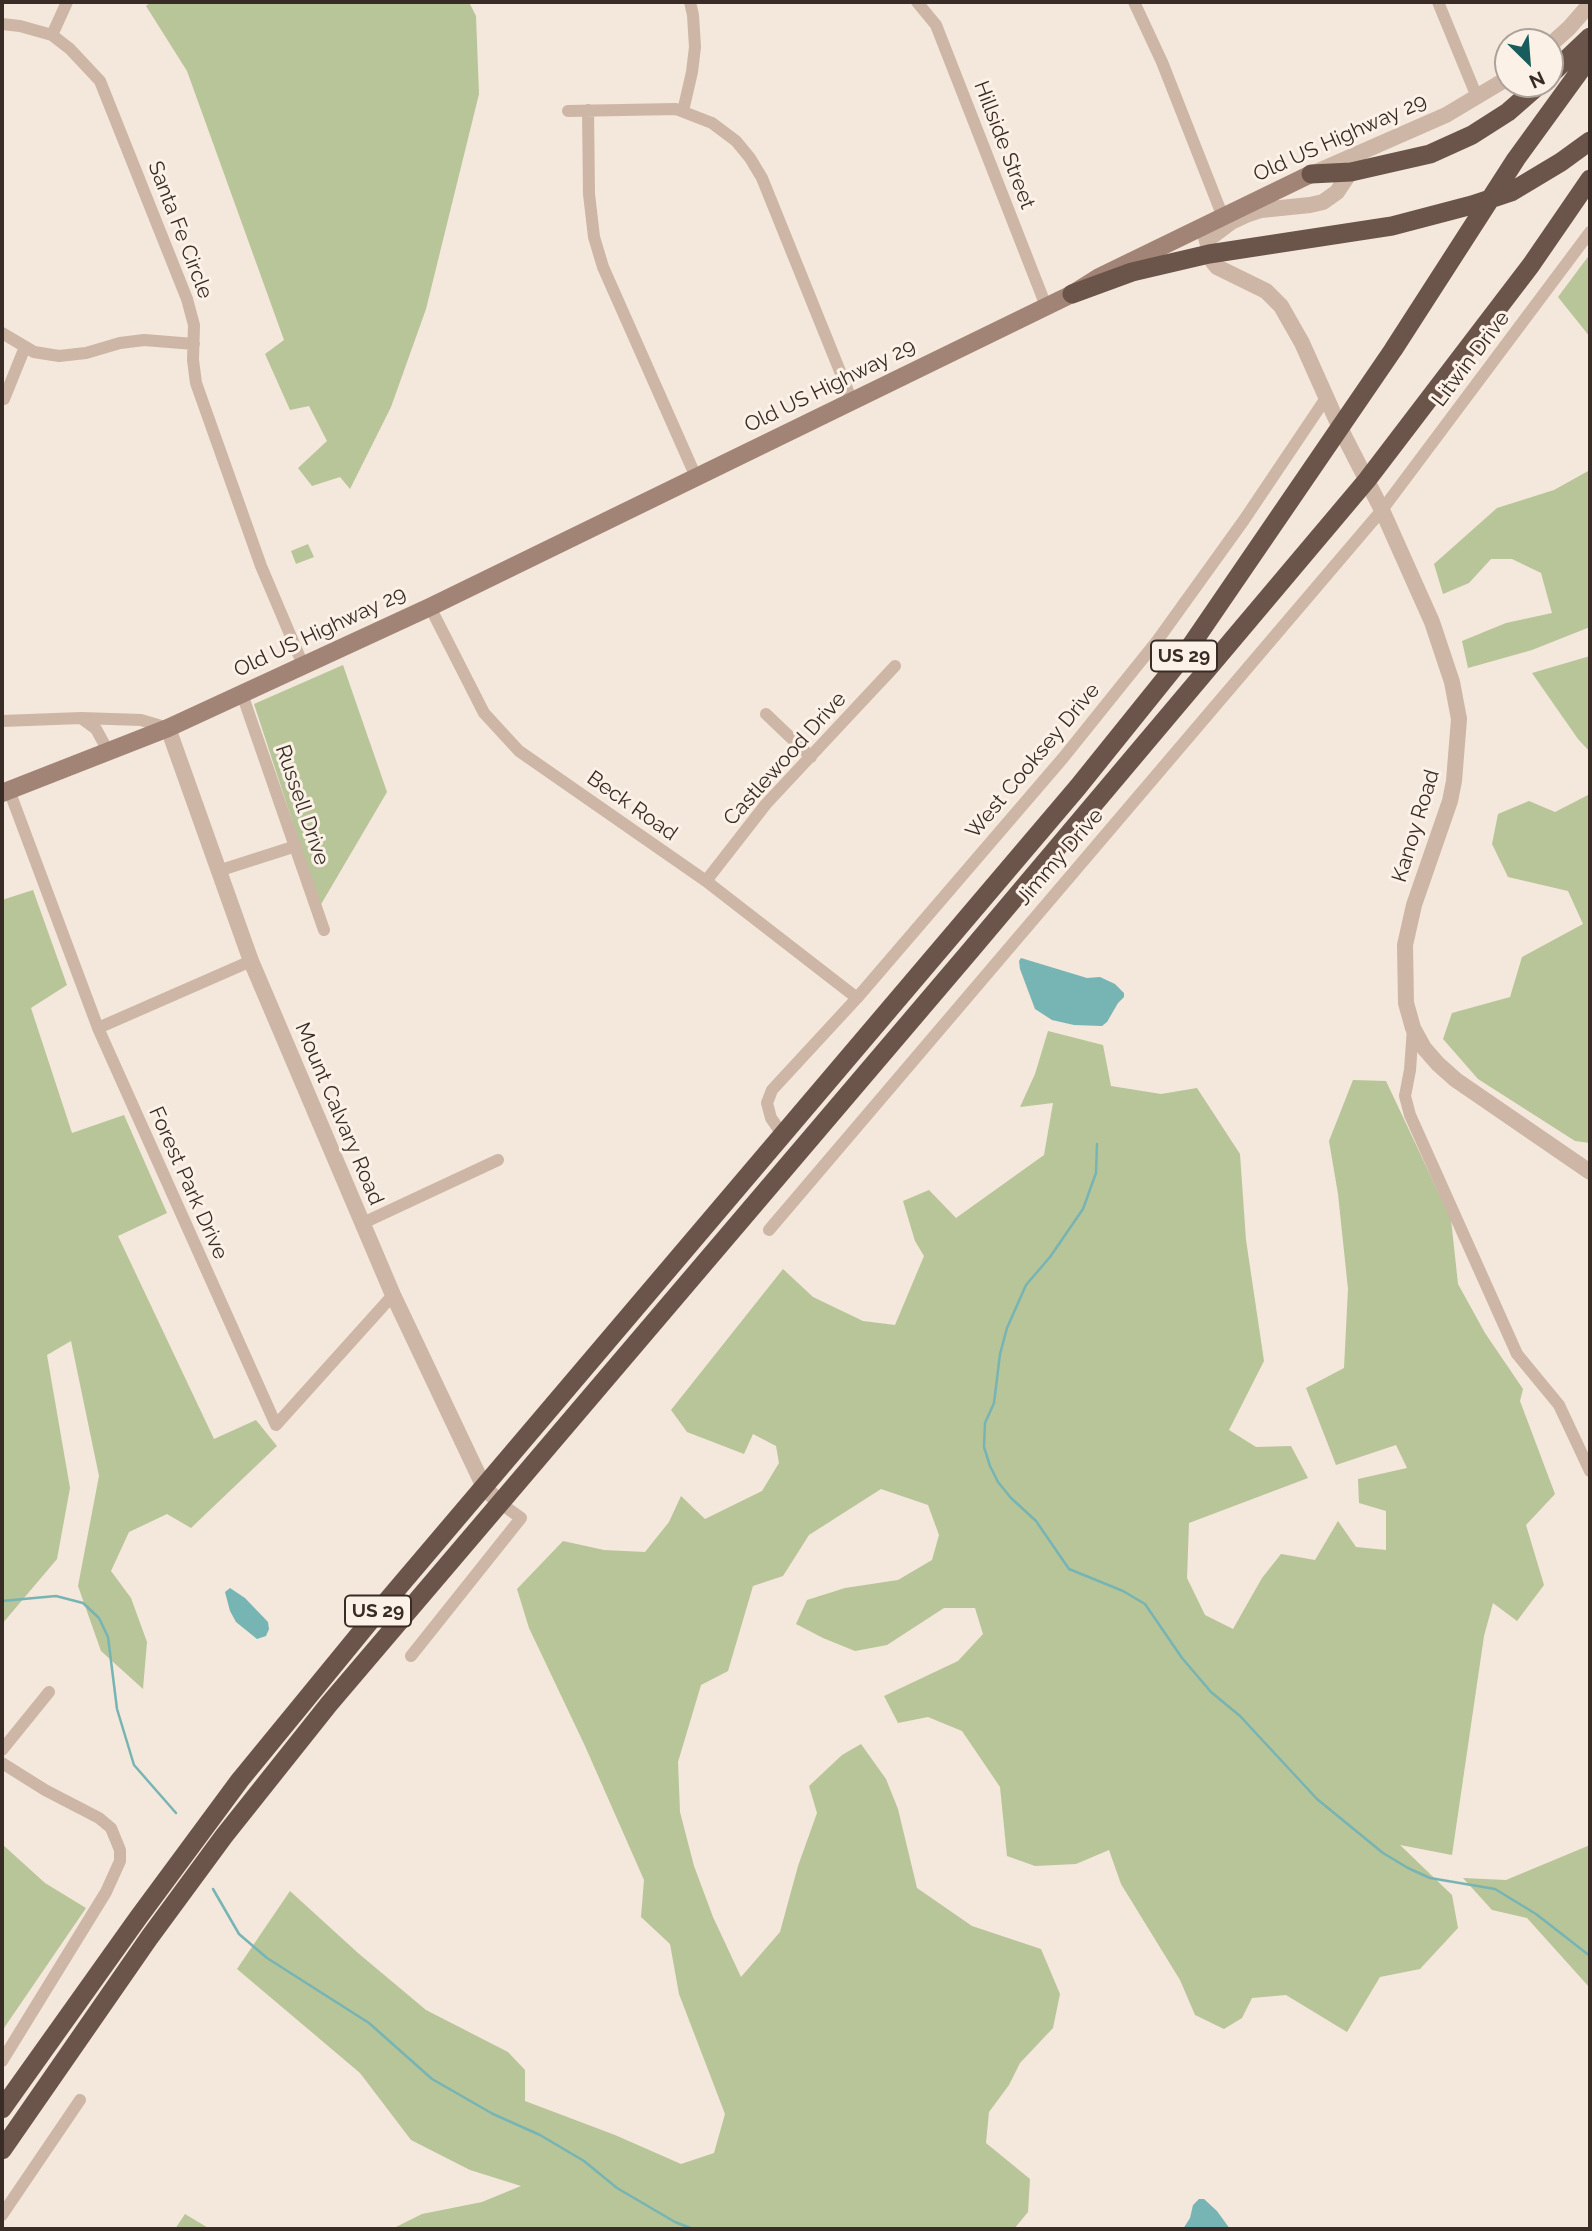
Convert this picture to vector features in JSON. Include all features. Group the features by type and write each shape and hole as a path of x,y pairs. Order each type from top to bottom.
{"highway":[{"path":"1564,62 1590,37"},
{"name":"US 29","path":"2,2109 138,1917 240,1780 484,1487 1078,787 1185,654 1340,428 1516,159 1590,57"},
{"path":"1311,174 1351,172 1430,153 1472,135 1508,112 1524,98"},
{"path":"1072,294 1206,240 1392,226 1472,205 1511,192 1590,141"},
{"name":"US 29","path":"2,2150 149,1938 224,1836 329,1704 1367,480 1531,265 1590,179"}],"main road":[{"name":"Old US Highway 29","path":"5,792 168,728 429,607 1072,294 1099,277 1206,240 1223,217 1311,174"}],"street":[{"path":"51,35 67,2"},
{"path":"683,111 695,47 690,2"},
{"name":"Hillside Street","path":"917,2 936,25 1046,306"},
{"path":"1134,2 1162,62 1223,217"},
{"path":"1438,2 1478,97"},
{"path":"1564,32 1590,4"},
{"name":"Santa Fe Circle","path":"2,24 51,35 78,56 100,81 187,299 194,325 196,383 261,566 303,665"},
{"name":"Old US Highway 29","path":"1311,174 1446,115 1494,87"},
{"path":"568,110 676,108 712,123 736,141 762,178 852,401"},
{"path":"588,110 589,194 594,237 603,267 696,477"},
{"path":"1206,240 1231,222 1261,210 1323,202 1337,192 1367,149"},
{"name":"Litwin Drive","path":"1382,510 1590,232"},
{"name":"Kanoy Road","path":"1206,240 1217,267 1266,291 1281,306 1302,343 1432,622 1452,682 1459,719 1457,766 1450,801 1413,905 1405,945 1406,1003 1413,1028 1424,1048 1456,1080 1590,1172"},
{"path":"2,333 34,352 59,356 144,340 194,344"},
{"path":"4,399 25,347"},
{"name":"West Cooksey Drive","path":"782,1134 771,1118 767,1103 772,1090 857,998 1063,758 1157,641 1244,520 1326,398"},
{"name":"Jimmy Drive","path":"769,1230 1382,510"},
{"name":"Beck Road","path":"429,607 484,713 519,751 706,881 857,998"},
{"name":"Castlewood Drive","path":"706,881 766,804 895,666"},
{"name":"Russell Drive","path":"242,694 324,929"},
{"path":"766,715 811,757"},
{"path":"2,721 81,718 141,720 168,728"},
{"path":"81,718 96,729 108,751"},
{"name":"Mount Calvary Road","path":"168,728 251,961 393,1295 484,1487 500,1503"},
{"name":"Forest Park Drive","path":"5,792 98,1028 276,1425 393,1295"},
{"path":"218,871 296,846"},
{"path":"98,1028 251,961"},
{"path":"1413,1028 1405,1096 1410,1115 1517,1354 1559,1405 1590,1471"},
{"path":"797,1153 815,1174"},
{"path":"363,1223 498,1160"},
{"path":"411,1656 521,1518 500,1503"},
{"path":"2,1750 49,1692"},
{"path":"2,1763 45,1790 99,1818 111,1828 120,1850 120,1861 106,1892 2,2061"},
{"path":"2,2215 80,2100"}],"green space":[{"path":"151,2 469,2 476,16 479,94 426,309 391,407 350,489 340,477 312,486 298,468 327,441 309,406 290,410 265,354 284,340 187,71 146,6"},
{"path":"1590,254 1590,337 1558,297"},
{"path":"1590,470 1590,627 1532,650 1468,668 1462,641 1506,623 1552,613 1541,573 1512,559 1491,559 1469,583 1443,594 1434,564 1497,508 1554,490"},
{"path":"308,544 314,557 296,564 291,551"},
{"path":"1590,656 1590,752 1532,673"},
{"path":"343,665 387,792 320,906 254,704"},
{"path":"1590,794 1590,1143 1575,1141 1478,1079 1443,1039 1452,1013 1510,997 1522,957 1583,924 1568,891 1508,877 1492,844 1498,814 1529,801 1555,812"},
{"path":"33,890 67,985 31,1008 72,1133 124,1115 167,1213 118,1236 214,1439 256,1420 277,1446 191,1528 167,1514 129,1532 111,1571 131,1598 147,1642 143,1689 101,1651 78,1586 99,1476 71,1341 47,1355 70,1488 57,1559 2,1624 2,900"},
{"path":"1048,1031 1103,1045 1111,1086 1161,1094 1197,1088 1240,1154 1246,1240 1264,1361 1229,1430 1256,1447 1291,1446 1308,1478 1189,1523 1187,1578 1205,1615 1233,1629 1262,1578 1281,1554 1315,1560 1338,1521 1356,1547 1386,1550 1386,1511 1359,1503 1358,1479 1407,1468 1396,1445 1336,1465 1306,1388 1344,1368 1348,1289 1338,1194 1329,1141 1353,1080 1386,1081 1451,1219 1458,1284 1485,1333 1523,1389 1520,1401 1555,1494 1526,1525 1544,1585 1517,1621 1493,1603 1484,1636 1452,1855 1400,1845 1452,1895 1458,1928 1420,1969 1380,1977 1347,2032 1286,1995 1252,1998 1242,2018 1224,2029 1195,2015 1180,1980 1121,1884 1109,1850 1076,1864 1035,1866 1007,1856 1000,1787 962,1731 928,1717 898,1723 884,1696 958,1661 983,1634 975,1608 944,1608 887,1645 855,1651 796,1624 807,1600 845,1588 898,1580 932,1560 939,1535 928,1505 881,1489 809,1535 783,1576 753,1586 728,1671 701,1685 678,1762 680,1812 694,1866 713,1917 741,1977 780,1932 798,1866 817,1813 809,1786 842,1755 861,1744 886,1779 898,1809 917,1888 972,1926 1041,1949 1060,1994 1053,2028 1020,2063 1009,2085 989,2112 986,2143 1030,2179 1028,2212 1014,2229 392,2229 422,2214 482,2202 521,2186 470,2170 411,2140 360,2073 237,1969 290,1891 426,2010 508,2052 525,2070 525,2101 615,2135 681,2164 714,2153 725,2114 679,1994 670,1944 641,1917 644,1880 529,1628 517,1589 563,1541 604,1550 645,1552 669,1522 681,1496 705,1519 762,1491 779,1463 776,1446 753,1434 744,1454 687,1432 671,1410 783,1269 813,1297 863,1321 895,1325 924,1256 915,1241 903,1201 929,1190 956,1218 1044,1155 1053,1103 1020,1107 1035,1074"},
{"path":"2,1844 45,1883 86,1908 2,2031"},
{"path":"1590,1845 1590,1988 1527,1918 1492,1910 1463,1878 1506,1880"},
{"path":"185,2214 210,2229 175,2229"}],"water":[{"path":"1021,958 1087,978 1100,977 1115,984 1124,993 1124,997 1102,1026 1074,1025 1052,1020 1035,1009 1020,969"},
{"path":"230,1588 245,1598 268,1622 266,1636 257,1639 236,1622 225,1592"},
{"path":"1199,2199 1204,2199 1217,2211 1230,2229 1183,2229 1190,2218 1193,2205"}],"waterway":[{"path":"1097,1144 1096,1173 1083,1209 1050,1257 1026,1285 1007,1328 1000,1354 994,1403 985,1423 984,1447 998,1482 1036,1521 1069,1569 1123,1591 1145,1604 1182,1658 1211,1692 1240,1716 1317,1799 1383,1853 1430,1878 1495,1889 1536,1914 1590,1956"},
{"path":"2,1601 56,1596 83,1603 99,1618 108,1637 117,1709 134,1765 176,1813"},
{"path":"213,1889 239,1934 267,1958 369,2023 432,2079 493,2114 540,2135 584,2161 617,2188 675,2222 693,2229"}]}
